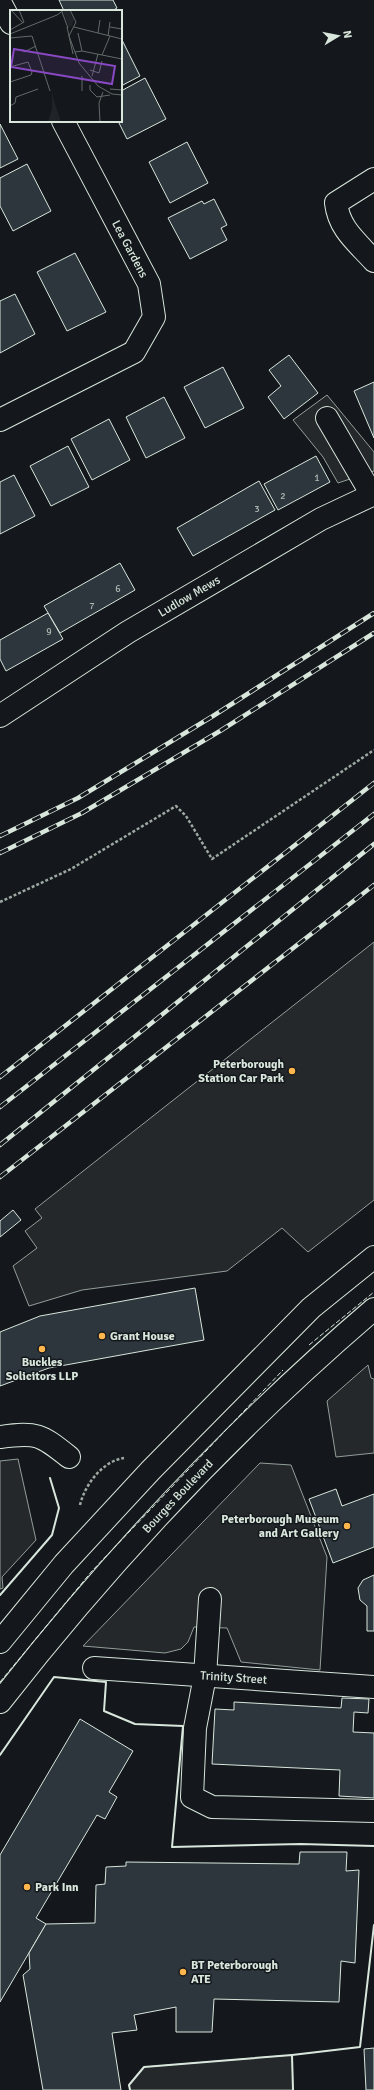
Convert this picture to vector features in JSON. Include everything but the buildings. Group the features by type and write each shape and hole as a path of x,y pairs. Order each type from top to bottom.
{"street":[{"path":"0,2 10,21"},
{"name":"Lea Gardens","path":"0,420 134,352 154,317 149,284 64,122"},
{"path":"374,179 336,203 338,218 374,262"},
{"path":"327,418 373,495"},
{"name":"Ludlow Mews","path":"6,712 134,628 321,519 373,495"},
{"path":"0,1642 64,1564 151,1470 311,1308 374,1257"},
{"name":"Bourges Boulevard","path":"0,1702 41,1650 103,1579 234,1438 322,1353 374,1309"},
{"path":"0,1437 27,1434 47,1439 69,1457"},
{"path":"210,1599 205,1676 195,1728 192,1797 212,1807 374,1811"},
{"name":"Trinity Street","path":"94,1668 374,1687"}],"path":[{"path":"0,902 71,869 176,806 186,816 212,859 374,750"},
{"path":"83,1493 93,1478 113,1459"}],"shaded area":[{"path":"327,395 374,452 374,471 338,483 323,457 293,420"},
{"name":"Peterborough Station Car Park","path":"374,942 374,1200 308,1252 282,1228 227,1271 82,1290 29,1306 13,1266 37,1248 25,1231 42,1218 35,1209"},
{"path":"368,1365 371,1378 374,1379 374,1453 336,1457 327,1401"},
{"path":"18,1459 36,1540 2,1577 3,1588 0,1589 0,1461"},
{"path":"260,1463 291,1465 327,1557 320,1670 241,1662 227,1628 194,1627 188,1642 181,1649 165,1653 83,1646"},
{"path":"292,2055 293,2090 130,2090 129,2085 144,2067"}],"railway":[{"path":"0,836 78,798 213,716 374,613"},
{"path":"0,853 82,813 220,731 374,633"},
{"path":"0,1077 374,783"},
{"path":"0,1107 374,814"},
{"path":"0,1145 374,844"},
{"path":"0,1177 374,885"}],"fence":[{"path":"309,1345 374,1292"},
{"path":"0,1682 92,1571 283,1370"}],"wall":[{"path":"0,1595 52,1535 59,1508 50,1478"},
{"path":"0,1755 54,1677 106,1682 104,1711 135,1724 183,1726 172,1847 301,1844 374,1846"},
{"path":"292,2055 360,2047 374,1925"},
{"path":"130,2090 129,2085 144,2067 292,2055 293,2090"}],"place":[{"name":"Peterborough Station Car Park","path":"292,1071"},
{"name":"Grant House","path":"102,1336"},
{"name":"Buckles Solicitors LLP","path":"42,1349"},
{"name":"Peterborough Museum and Art Gallery","path":"347,1526"},
{"name":"Park Inn","path":"27,1887"},
{"name":"BT Peterborough ATE","path":"183,1972"}]}
